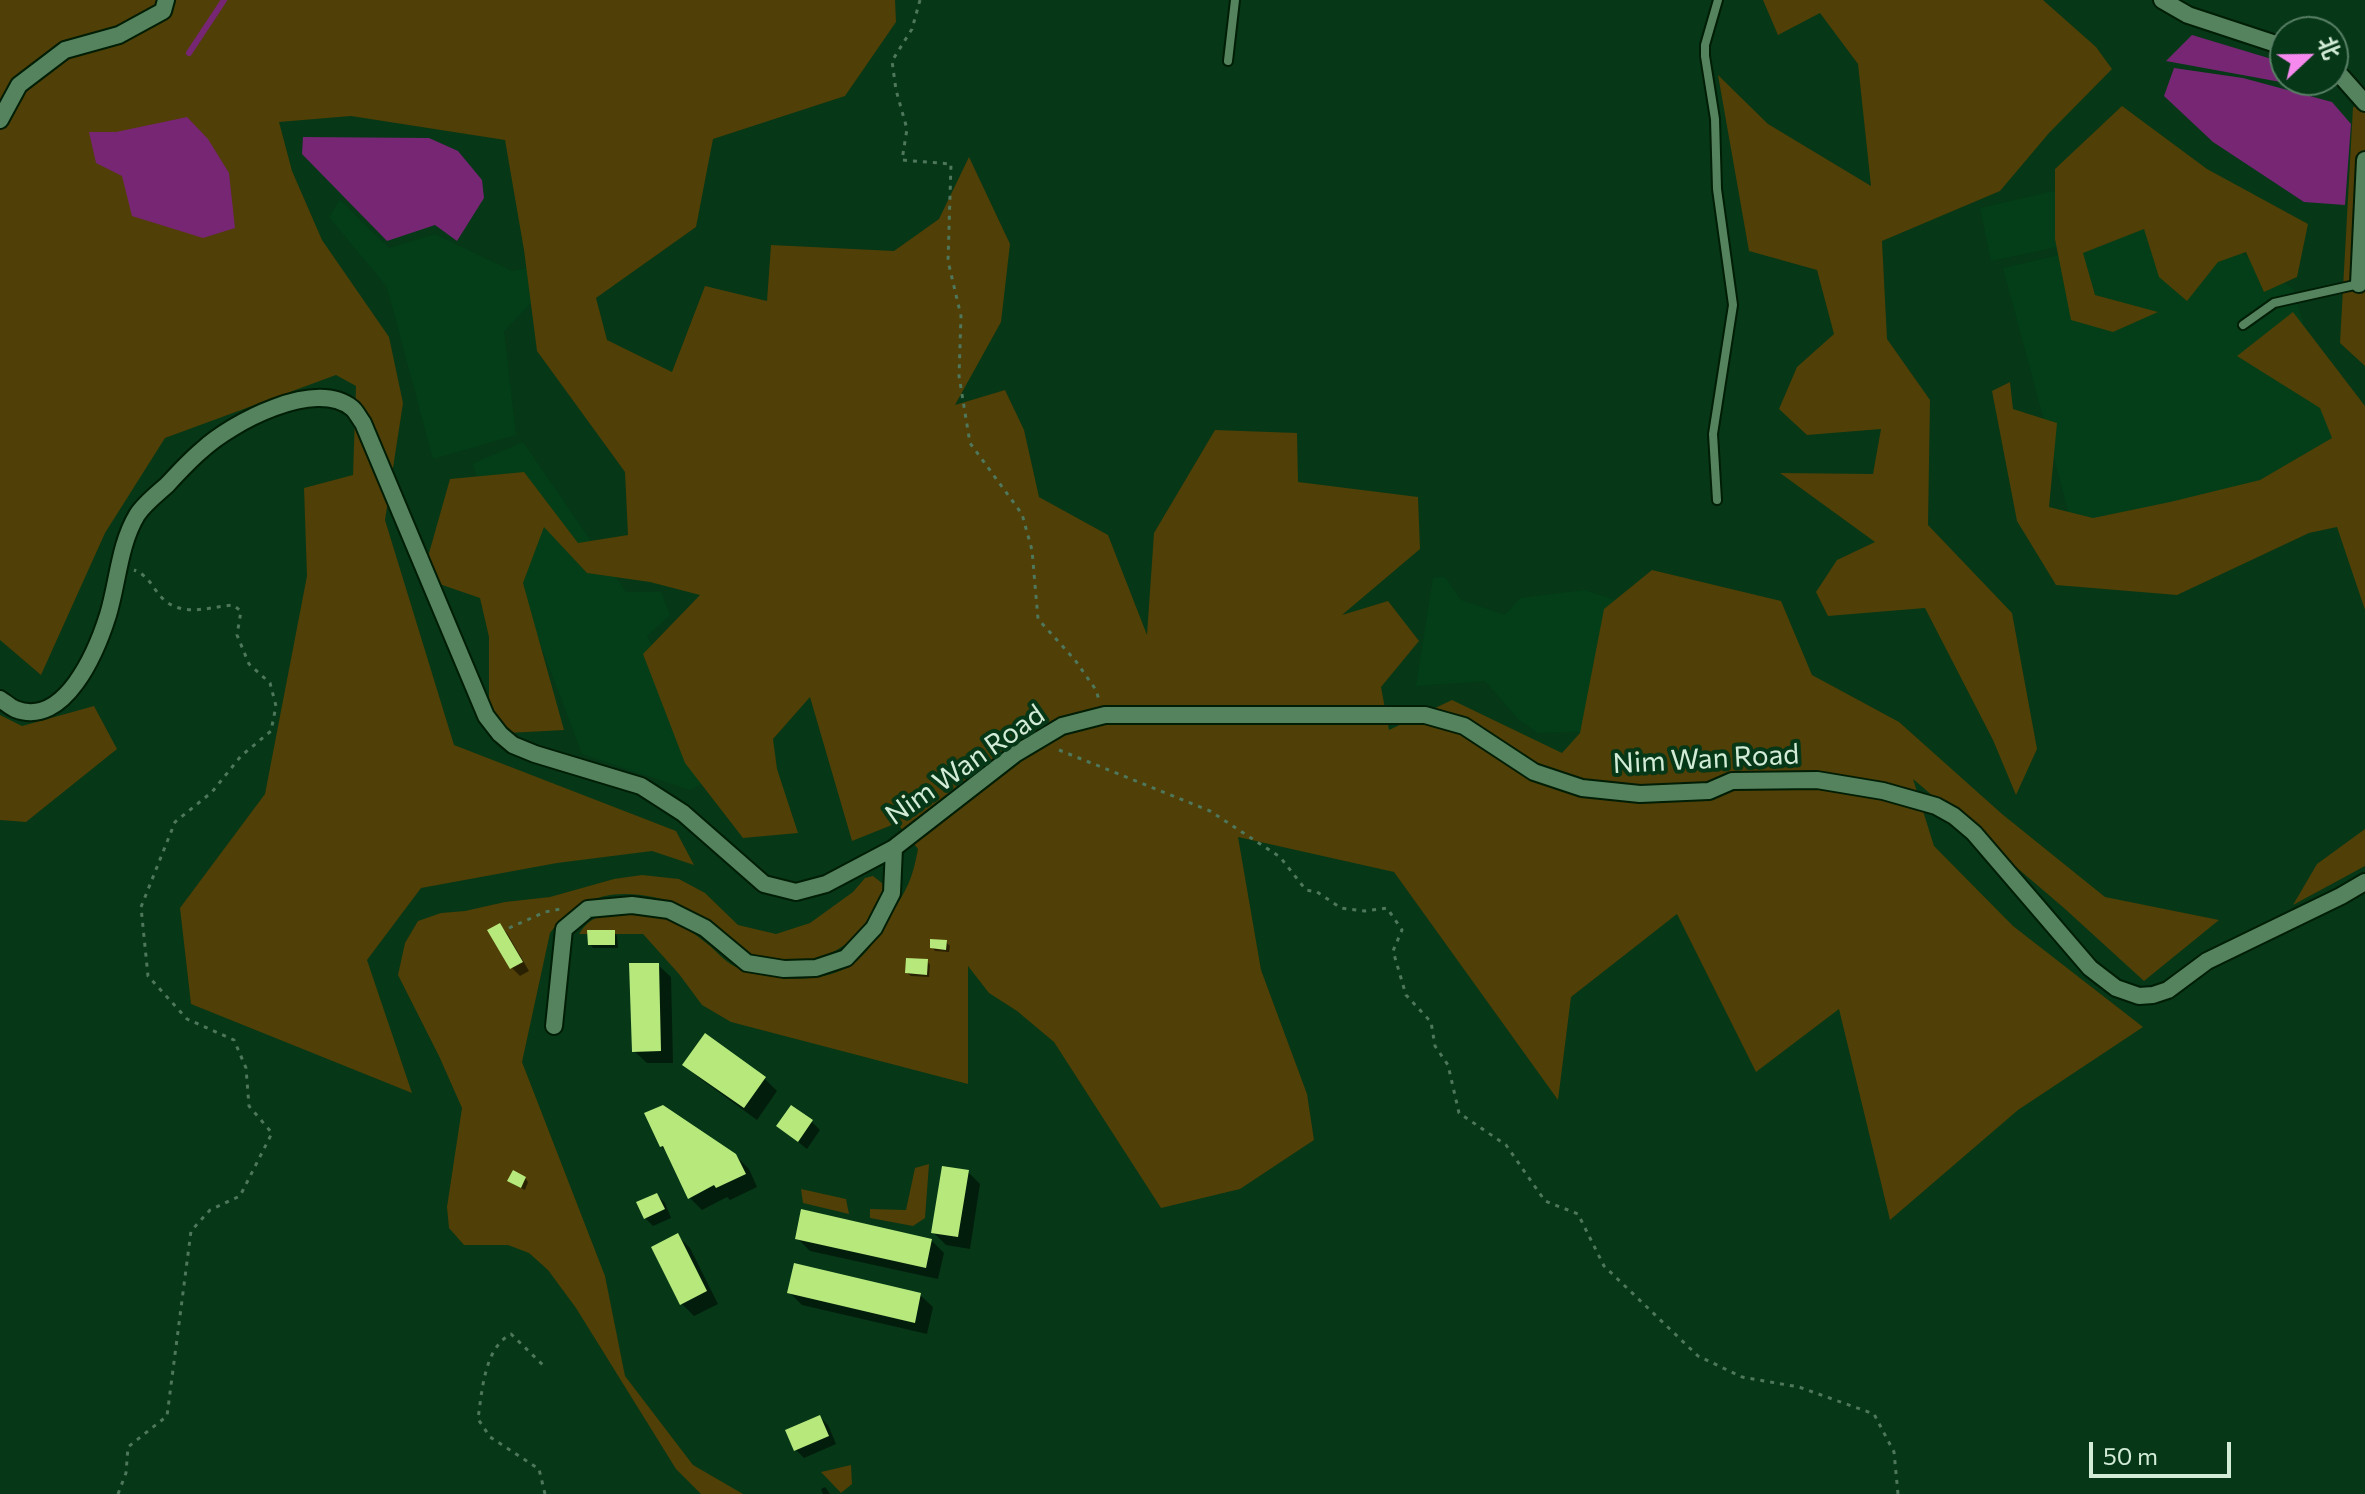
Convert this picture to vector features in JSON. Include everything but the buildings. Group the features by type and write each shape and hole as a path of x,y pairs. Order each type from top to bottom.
{"street":[{"path":"0,120 19,85 65,50 119,35 163,11 166,0"},
{"path":"2162,0 2188,15 2269,42"},
{"path":"2349,85 2365,103"},
{"path":"2359,284 2365,160"},
{"name":"Nim Wan Road","path":"0,699 16,710 30,712 45,711 66,695 94,650 108,614 124,547 138,514 203,448 251,417 294,400 325,397 353,408 363,423 486,716 500,734 513,745 641,786 683,813 764,884 796,892 826,884 894,848 1015,754 1062,726 1102,715 1425,715 1464,726 1534,772 1582,788 1640,794 1709,791 1732,781 1817,780 1883,791 1936,806 1954,816 1974,833 2090,968 2116,988 2139,996 2168,990 2207,961 2365,882"},
{"path":"554,1026 564,929 588,909 632,905 669,910 705,928 747,963 784,969 816,968 846,958 874,928 892,893 894,848"}],"lane":[{"path":"1228,61 1235,0"},
{"path":"1717,500 1713,434 1733,305 1717,189 1715,119 1705,56 1705,45 1718,0"},
{"path":"2243,325 2274,303 2359,284"}],"path":[{"path":"920,0 912,29 892,61 907,129 902,160 951,164 948,261 961,316 959,376 970,443 1022,514 1032,550 1038,619 1075,660 1096,690 1102,715"},
{"path":"118,1494 126,1473 128,1447 167,1416 191,1231 210,1210 240,1196 272,1133 249,1106 246,1068 234,1040 187,1019 148,976 141,907 175,822 212,792 241,756 271,731 276,706 270,683 249,664 237,635 241,611 233,605 184,610 166,604 143,573 120,564"},
{"path":"1037,741 1210,811 1280,857 1306,890 1317,892 1341,908 1365,911 1387,908 1402,930 1393,951 1406,995 1431,1022 1435,1046 1448,1065 1459,1113 1506,1145 1545,1201 1578,1214 1604,1266 1698,1356 1742,1377 1799,1387 1874,1414 1894,1452 1898,1494"},
{"path":"509,928 559,909"},
{"path":"545,1494 539,1469 490,1437 478,1419 486,1368 503,1338 511,1334 546,1368"}],"shaded area":[{"path":"0,0 895,0 896,22 845,96 713,139 696,227 596,298 607,340 672,372 705,286 767,301 771,245 894,251 939,219 969,157 1010,244 1001,322 955,405 1005,390 1024,430 1039,497 1108,535 1147,635 1154,533 1215,430 1297,433 1298,482 1418,497 1420,549 1342,615 1388,601 1419,641 1381,687 1389,730 1452,700 1562,753 1580,733 1604,609 1652,570 1781,601 1812,675 1899,722 2002,814 2105,897 2219,920 2144,981 1913,779 1934,846 2013,926 2143,1027 2018,1110 1890,1220 1839,1009 1756,1072 1677,914 1571,997 1558,1100 1394,872 1238,837 1261,970 1307,1094 1314,1140 1240,1189 1161,1208 1054,1042 1017,1011 989,993 968,966 968,1084 731,1022 702,1005 643,934 579,934 592,920 602,916 634,914 658,917 688,930 739,968 786,978 835,973 862,956 881,932 905,891 918,849 897,823 852,841 810,697 773,739 777,769 798,833 743,838 685,763 643,654 700,595 650,582 587,573 544,527 523,583 564,730 489,734 489,637 480,598 422,578 450,479 524,472 578,543 628,535 625,472 537,351 505,140 351,116 279,122 292,171 322,240 389,337 403,403 385,520 454,745 676,831 694,865 652,851 557,863 421,888 367,960 412,1093 191,1004 180,908 265,794 307,576 304,488 353,475 356,386 336,375 165,438 105,533 41,675 0,640"},
{"path":"1763,0 2043,0 2096,47 2112,69 2049,133 2000,191 1882,241 1887,339 1930,400 1928,525 2012,613 2037,749 2016,795 1993,740 1925,608 1828,616 1816,592 1837,560 1875,542 1780,473 1873,474 1881,429 1807,435 1779,409 1797,367 1834,334 1817,270 1749,251 1718,75 1768,124 1871,186 1858,64 1820,13 1778,35"},
{"path":"2192,35 2269,58 2269,80 2166,61"},
{"path":"2174,68 2269,85 2269,96 2310,96 2332,102 2351,124 2345,205 2304,202 2213,142 2164,96"},
{"path":"2365,104 2365,366 2340,343 2353,107"},
{"path":"2122,106 2207,169 2308,224 2297,277 2264,292 2246,252 2218,262 2187,301 2159,277 2144,229 2083,253 2095,295 2158,312 2113,332 2071,320 2055,239 2055,169"},
{"path":"187,117 208,139 229,173 235,228 203,238 132,216 122,176 96,163 89,132 116,132"},
{"path":"303,137 429,138 458,151 482,180 484,198 457,241 435,225 387,241 302,154"},
{"path":"2059,190 2067,245 1991,261 1980,208"},
{"path":"340,200 389,248 435,234 512,271 542,265 550,284 504,331 516,435 433,459 387,287 329,217"},
{"path":"2155,217 2230,245 2293,289 2340,446 2272,490 2075,536 2003,268 2068,253"},
{"path":"2293,312 2365,406 2365,610 2337,527 2309,533 2177,595 2056,585 2017,521 1992,391 2010,382 2013,409 2057,423 2049,507 2093,518 2260,480 2332,438 2320,408 2237,356"},
{"path":"523,442 626,592 661,592 670,615 647,636 679,692 708,781 690,790 582,754 472,464"},
{"path":"1445,577 1461,600 1505,615 1520,598 1584,590 1625,603 1594,731 1538,733 1518,719 1485,681 1416,686 1433,578"},
{"path":"94,706 117,749 26,822 0,820 0,715 22,726"},
{"path":"2365,829 2365,866 2293,905 2317,864"},
{"path":"642,875 679,879 705,893 738,925 776,934 810,923 853,892 865,878 873,876 882,883 884,891 877,909 849,942 836,951 804,961 771,961 755,957 677,903 638,895 596,898 571,911 550,933 522,1062 605,1276 625,1376 693,1465 743,1494 701,1494 676,1469 576,1308 548,1270 529,1253 508,1245 464,1245 449,1228 447,1207 462,1108 398,975 405,943 418,921 441,913 550,897 614,879"},
{"path":"929,1164 925,1218 913,1226 870,1218 870,1209 906,1210 915,1168"},
{"path":"801,1189 846,1199 849,1214 803,1203"},
{"path":"851,1465 852,1484 841,1493 821,1472"}],"waterway":[{"path":"189,53 224,0"}]}
